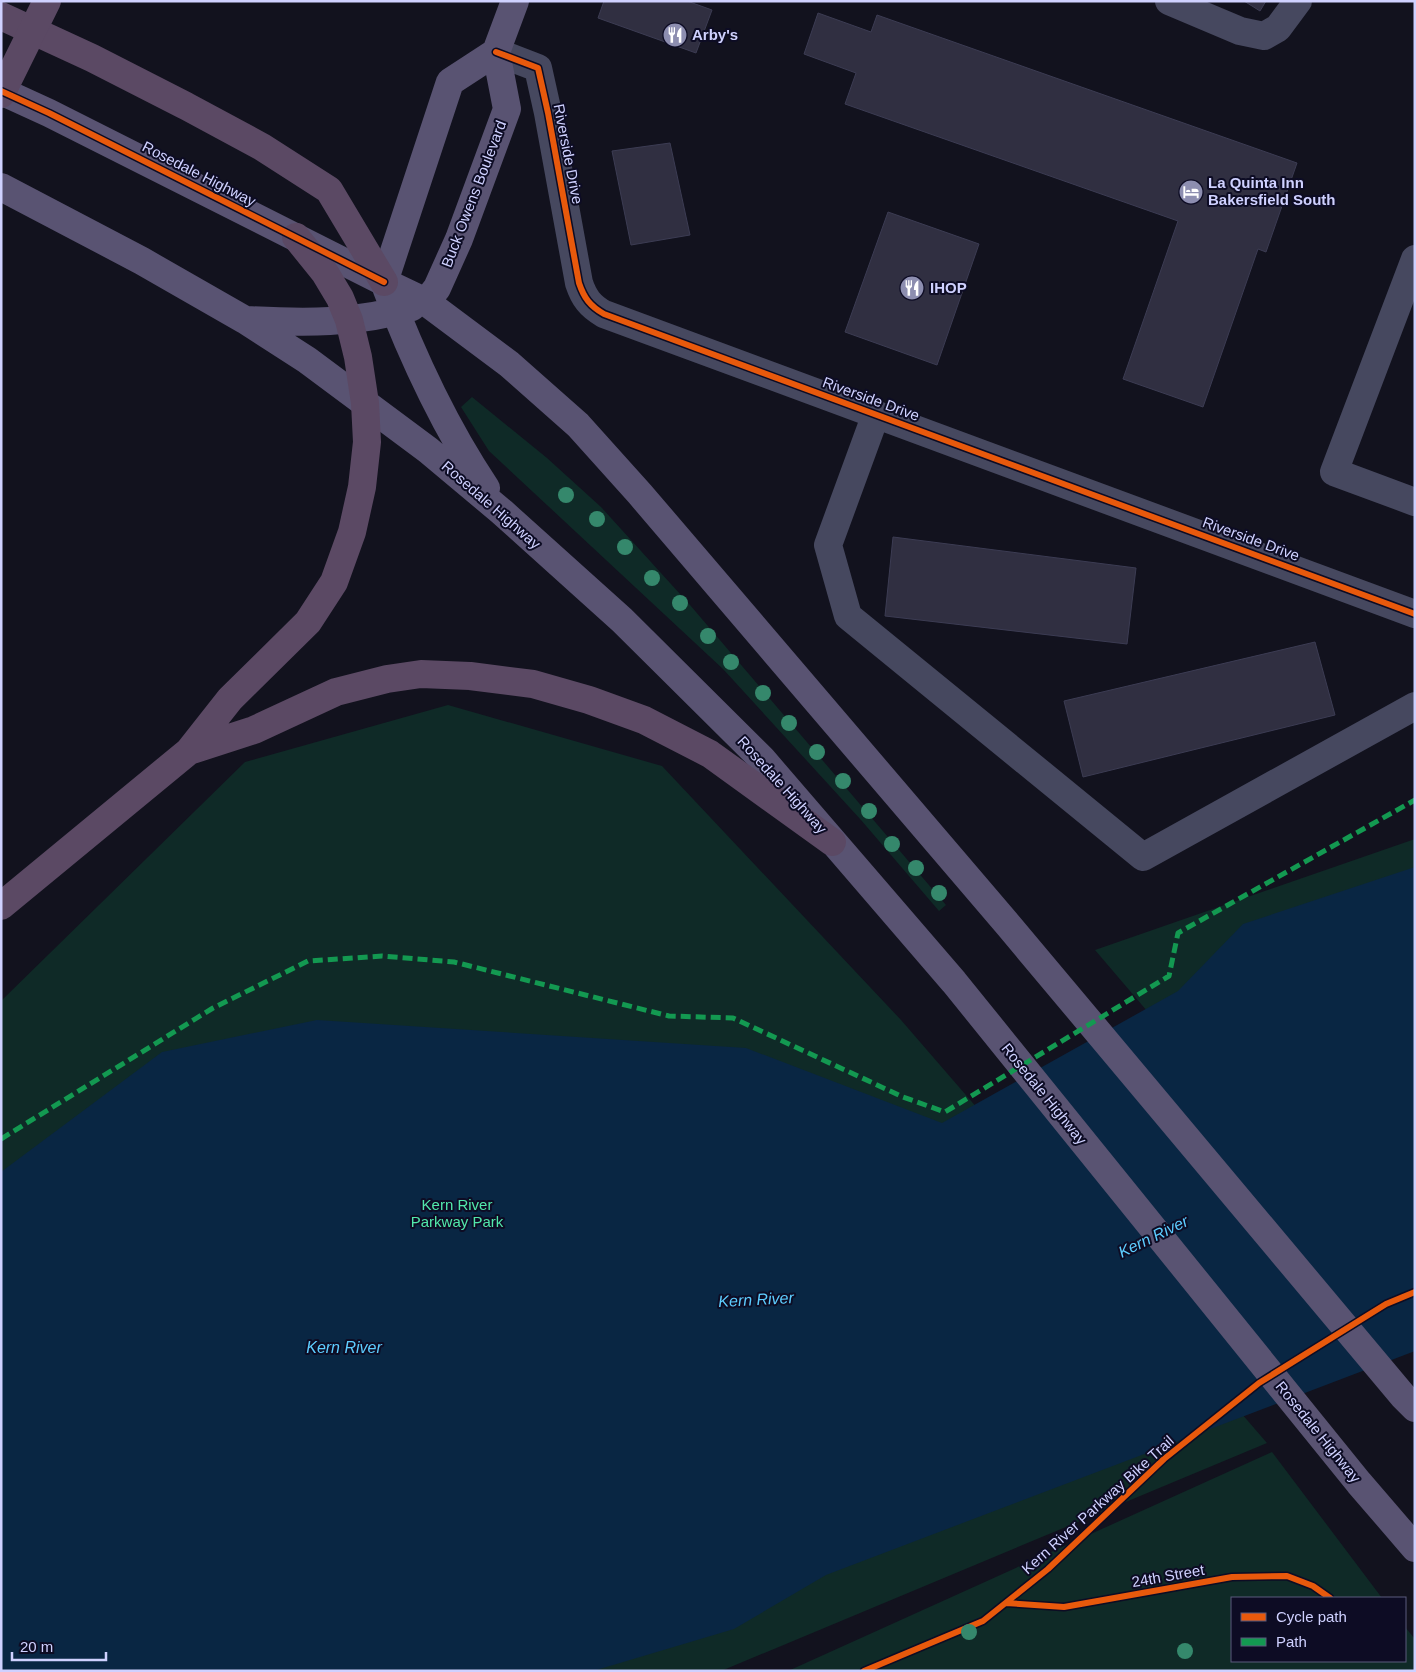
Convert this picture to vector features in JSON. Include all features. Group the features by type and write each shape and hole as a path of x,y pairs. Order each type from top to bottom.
{"highway":[{"path":"1,93 47,1"},
{"path":"1,16 92,58 194,110 262,147 328,190 384,282"},
{"path":"1,906 188,751 230,699 308,622 334,582 352,532 362,487 367,442 365,403 358,357 349,320 340,298 325,273 296,237"},
{"path":"188,751 254,730 336,692 387,679 421,674 470,676 533,684 590,700 644,720 710,754 832,842"}],"main road":[{"path":"502,512 468,462 434,400 395,312 384,282 450,82 496,52 515,1"},
{"name":"Buck Owens Boulevard","path":"426,302 437,288 459,239 507,109 496,52"},
{"name":"Rosedale Highway","path":"1,93 57,118 426,302 509,364 578,425 640,494 1009,926 1409,1402"},
{"name":"Rosedale Highway","path":"1,187 142,261 245,320 306,360 428,450 502,512 622,620 762,759 954,982 1359,1482 1415,1548"},
{"path":"245,320 302,323 349,320 395,312 426,302"}],"street":[{"path":"1169,1 1240,32 1264,36 1278,28 1298,1"},
{"name":"Riverside Drive","path":"496,52 538,68 579,284 584,296 592,307 604,314 1415,614"},
{"path":"1415,259 1334,472 1415,502"},
{"path":"876,414 828,545 848,616 1143,857 1415,706"}],"green space":[{"path":"472,397 547,458 601,507 690,605 946,905 939,911 861,820 723,669 489,451 461,407"},
{"name":"Kern River","path":"448,705 662,766 901,1020 1267,1443 721,1671 1,1671 1,1001 245,762"},
{"path":"1415,839 1415,1325 1095,950"},
{"path":"1272,1452 1381,1597 1231,1597 1231,1662 1406,1662 1406,1628 1415,1639 1415,1671 788,1671"}],"water":[{"name":"Kern River","path":"1415,867 1415,1351 826,1575 734,1629 593,1671 1,1671 1,1172 162,1052 317,1020 746,1048 942,1123 1178,991 1243,924"}],"building":[{"name":"Arby's","path":"604,1 687,1 712,10 696,53 598,18"},
{"path":"1244,1 1266,1 1260,11"},
{"name":"La Quinta Inn Bakersfield South","path":"818,13 871,32 877,15 1297,163 1266,252 1258,249 1203,407 1123,379 1178,221 845,104 856,73 804,54"},
{"path":"670,143 690,235 631,245 612,151"},
{"name":"IHOP","path":"888,212 979,244 937,365 845,332"},
{"path":"893,537 1136,568 1127,644 885,616"},
{"path":"1315,642 1335,715 1083,777 1064,701"}],"marked path":[{"path":"1,1139 213,1008 308,961 382,956 454,962 669,1016 733,1018 903,1097 945,1112 1169,976 1178,933 1415,800"}],"cycle path":[{"path":"496,52 538,68 579,283 588,301 604,314 1415,614"},
{"path":"1,91 49,113 384,282"},
{"name":"Kern River Parkway Bike Trail","path":"864,1671 983,1621 1048,1569 1164,1459 1259,1383 1386,1304 1415,1292"},
{"name":"24th Street","path":"1006,1603 1064,1607 1232,1577 1287,1576 1313,1586 1329,1597"}],"place":[{"name":"Arby's","path":"675,35"},
{"name":"La Quinta Inn Bakersfield South","path":"1191,192"},
{"name":"IHOP","path":"912,288"}],"park label":[{"name":"Kern River Parkway Park","path":"457,1214"}]}
